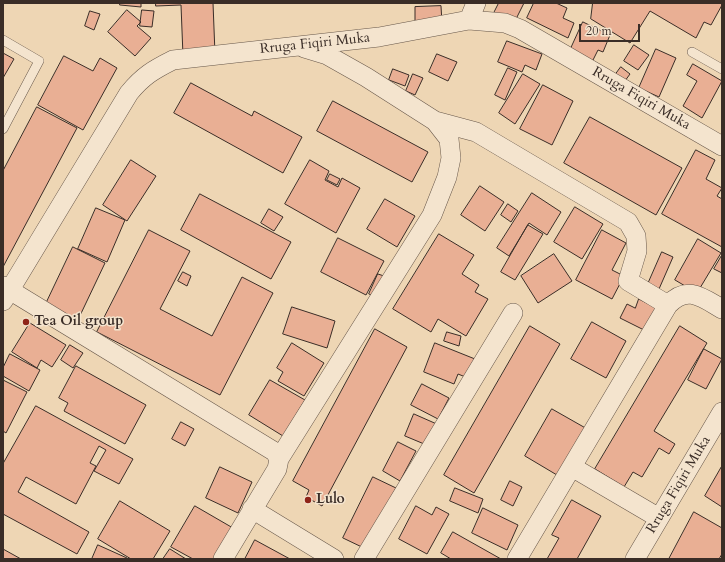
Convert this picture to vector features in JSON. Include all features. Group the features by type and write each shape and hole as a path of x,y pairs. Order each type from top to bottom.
{"street":[{"name":"Rruga Fiqiri Muka","path":"5,292 128,93 140,79 152,70 174,60 379,36 473,12 520,29 722,146"},
{"path":"298,46 328,55 345,64 435,121 476,132 628,222 636,236 637,251 628,281 668,305"},
{"path":"223,559 277,469 279,459 432,215 447,177 451,158 449,139 435,121"},
{"path":"5,292 268,446 275,452 279,459"},
{"path":"517,559 668,305 675,297 684,294 694,294 722,309"},
{"path":"364,559 513,313"},
{"name":"Rruga Fiqiri Muka","path":"635,559 722,412"},
{"path":"572,467 659,518"},
{"path":"252,509 334,559"}],"lane":[{"path":"3,40 39,61 3,129"},
{"path":"692,52 722,69"}],"building":[{"path":"120,3 141,3 141,7 120,5"},
{"path":"156,3 213,3 215,54 183,56 181,5 156,6"},
{"path":"499,3 524,3 513,25 493,15"},
{"path":"534,3 556,3 567,8 563,18 574,23 568,38 527,18"},
{"path":"593,3 722,3 722,5 711,25 704,22 696,38 650,11 630,43 591,19"},
{"path":"441,6 442,23 415,24 415,7"},
{"path":"127,10 141,22 137,26 151,38 135,56 108,32"},
{"path":"142,10 154,11 152,27 140,26"},
{"path":"90,11 100,14 94,30 85,26"},
{"path":"583,22 610,35 603,52 598,50 590,66 568,55"},
{"path":"507,41 542,54 536,70 525,65 522,72 498,62"},
{"path":"634,45 649,55 638,70 624,61"},
{"path":"656,49 676,58 659,97 639,88"},
{"path":"3,53 14,59 3,78"},
{"path":"437,54 457,62 448,81 429,72"},
{"path":"64,56 93,71 100,58 117,68 83,130 38,105"},
{"path":"693,64 722,81 702,118 683,106 697,81 687,75"},
{"path":"621,67 630,74 622,85 613,78"},
{"path":"508,68 517,72 505,100 495,95"},
{"path":"393,69 409,75 405,86 389,80"},
{"path":"413,74 423,78 415,95 406,91"},
{"path":"523,74 540,84 515,124 499,113"},
{"path":"191,83 252,116 254,111 302,137 283,173 174,113"},
{"path":"543,85 573,101 552,145 520,129"},
{"path":"333,101 428,152 412,182 317,131"},
{"path":"37,107 77,128 3,267 3,171"},
{"path":"590,117 682,168 656,215 564,163"},
{"path":"696,150 715,160 706,179 722,188 717,196 722,199 722,247 662,214"},
{"path":"131,160 156,176 127,221 103,205"},
{"path":"310,160 329,171 325,180 338,187 342,178 360,188 336,233 285,204"},
{"path":"330,174 340,179 337,185 327,180"},
{"path":"480,186 504,202 485,231 461,215"},
{"path":"532,193 561,212 547,235 529,223 509,256 497,248"},
{"path":"200,194 291,242 271,279 181,230"},
{"path":"385,199 415,216 397,247 367,229"},
{"path":"508,204 518,211 511,222 501,215"},
{"path":"575,207 603,224 582,259 554,242"},
{"path":"96,208 125,220 107,262 78,249"},
{"path":"269,209 283,217 274,231 261,223"},
{"path":"528,225 543,234 515,280 501,272"},
{"path":"149,230 190,251 160,309 212,336 242,277 273,293 220,395 97,332"},
{"path":"602,230 626,243 612,270 624,276 612,299 576,280"},
{"path":"439,234 474,255 462,274 479,285 475,292 488,299 466,336 438,319 431,332 393,309"},
{"path":"338,238 384,261 366,295 321,272"},
{"path":"698,239 721,253 697,293 675,280"},
{"path":"73,247 105,263 76,324 44,308"},
{"path":"662,252 673,257 659,289 648,284"},
{"path":"554,254 572,281 538,303 521,276"},
{"path":"722,255 722,273 714,269"},
{"path":"183,272 191,276 187,286 178,281"},
{"path":"378,274 387,277 378,298 369,294"},
{"path":"639,299 658,309 646,331 620,318 627,304 635,308"},
{"path":"292,307 335,321 327,348 283,334"},
{"path":"592,322 626,341 606,378 571,359"},
{"path":"30,323 66,345 52,367 41,360 37,368 12,352"},
{"path":"530,326 560,344 474,493 444,475"},
{"path":"680,326 707,343 654,431 675,444 669,454 659,448 642,477 633,472 624,487 595,469"},
{"path":"375,329 407,347 322,506 306,497 309,490 293,481"},
{"path":"447,332 461,336 459,346 444,341"},
{"path":"292,343 324,363 304,396 278,381 283,372 277,368"},
{"path":"435,343 475,359 468,378 458,374 454,384 424,372"},
{"path":"70,345 83,353 73,368 61,360"},
{"path":"704,349 722,359 706,389 688,380"},
{"path":"10,354 40,370 29,391 3,376 3,368"},
{"path":"76,366 146,405 125,444 64,411 68,403 59,398"},
{"path":"3,380 27,392 6,433 3,431"},
{"path":"270,380 305,400 283,436 249,415"},
{"path":"422,384 449,398 438,419 411,405"},
{"path":"36,406 133,459 119,484 94,471 106,450 99,446 90,463 96,466 76,504 26,477 18,492 89,532 77,554 3,514 3,464"},
{"path":"552,409 589,430 562,478 525,456"},
{"path":"414,414 439,425 429,446 405,436"},
{"path":"181,422 194,429 185,446 172,439"},
{"path":"398,442 416,451 400,481 383,471"},
{"path":"722,466 722,507 705,496"},
{"path":"220,467 252,482 238,513 206,498"},
{"path":"373,477 396,488 366,549 343,538"},
{"path":"510,481 522,487 513,506 501,500"},
{"path":"455,488 483,499 478,513 450,501"},
{"path":"572,500 601,516 577,559 547,559 559,538 552,535"},
{"path":"120,501 170,531 153,559 131,559 98,539"},
{"path":"195,506 233,528 215,559 193,559 171,547"},
{"path":"416,506 432,515 436,507 449,514 427,554 399,539"},
{"path":"483,508 518,525 507,550 472,533"},
{"path":"694,512 722,528 722,554 719,559 669,559"},
{"path":"453,532 501,559 451,559 441,553"},
{"path":"255,540 290,559 245,559"},
{"path":"98,545 127,558 127,559 92,559"},
{"path":"3,549 21,559 3,559"},
{"path":"170,549 186,559 163,559"}],"place":[{"name":"Tea Oil group","path":"26,322"},
{"name":"Lulo","path":"308,500"}]}
